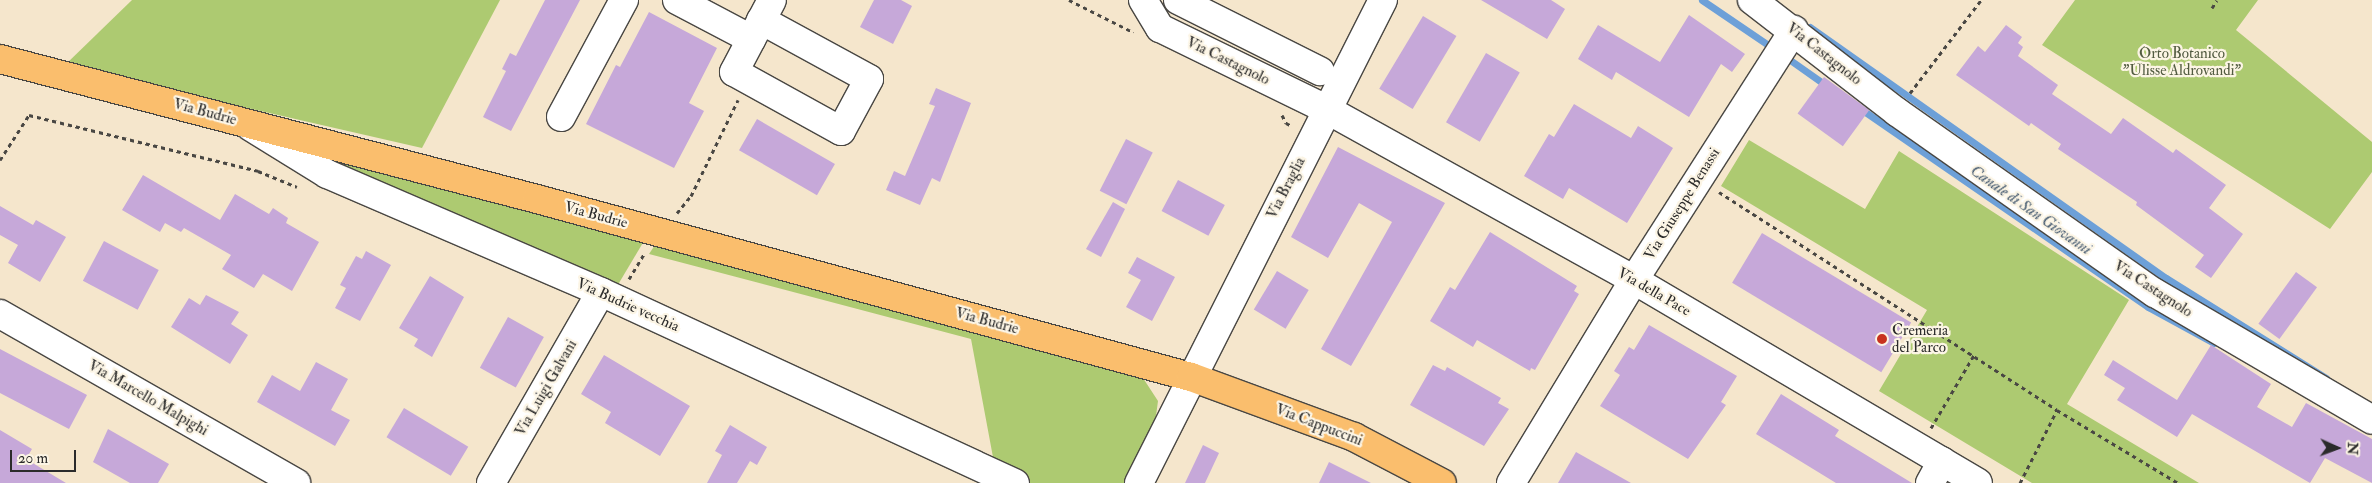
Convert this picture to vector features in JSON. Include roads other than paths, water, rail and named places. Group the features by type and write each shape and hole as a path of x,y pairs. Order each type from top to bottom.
{"main road":[{"name":"Via Budrie","path":"0,59 657,232 1191,377"},
{"name":"Via Cappuccini","path":"1191,377 1354,437 1442,483"}],"street":[{"path":"561,117 624,0"},
{"path":"677,0 761,20 869,78 841,131 734,72 761,20"},
{"name":"Via Castagnolo","path":"1143,0 1160,28 1326,109"},
{"path":"1178,0 1320,71"},
{"name":"Via Braglia","path":"1139,483 1326,109 1383,0"},
{"name":"Via Castagnolo","path":"1752,0 1784,45 1897,112 2156,293 2372,420"},
{"name":"Via Giuseppe Benassi","path":"1511,483 1634,280 1784,45"},
{"name":"Via della Pace","path":"1326,109 1634,280 1930,464 1978,483"},
{"name":"Via Budrie vecchia","path":"244,123 327,174 609,296 1015,483"},
{"name":"Via Luigi Galvani","path":"491,483 609,296"},
{"name":"Via Marcello Malpighi","path":"0,314 296,483"}],"waterway":[{"name":"Canale di San Giovanni","path":"1702,0 1774,49"},
{"path":"1810,27 2166,278 2326,378"},
{"name":"Canale di San Giovanni","path":"1783,55 1827,86"},
{"name":"Canale di San Giovanni","path":"1861,109 2148,307 2214,343"}],"place":[{"name":"Cremeria del Parco","path":"1882,339"}],"park label":[{"name":"Orto Botanico \"Ulisse Aldrovandi\"","path":"2182,62"}]}
